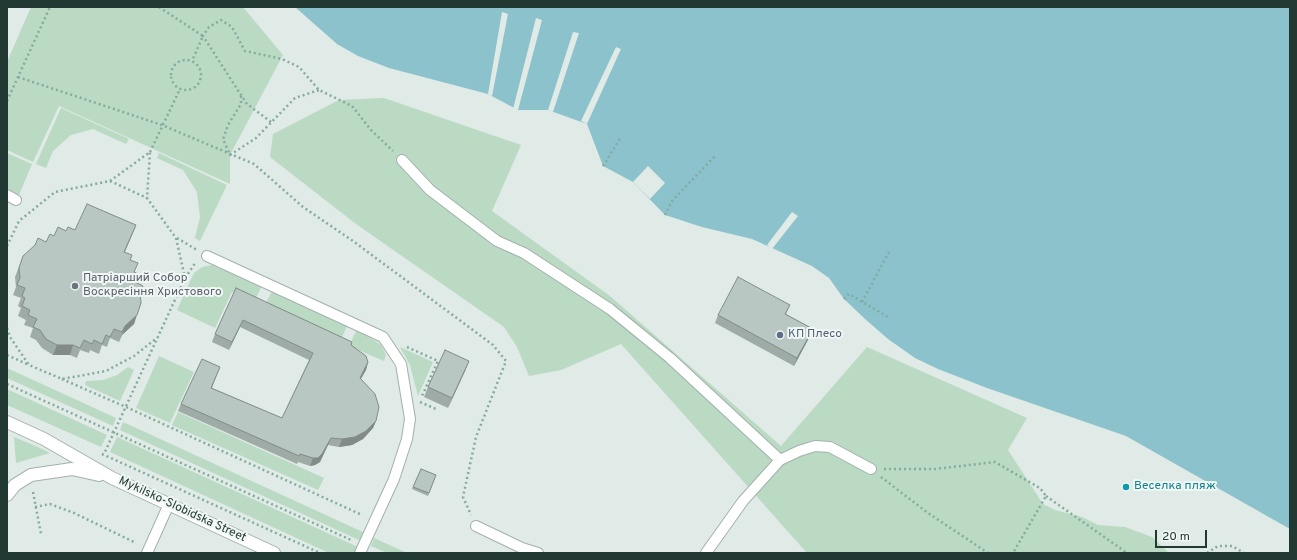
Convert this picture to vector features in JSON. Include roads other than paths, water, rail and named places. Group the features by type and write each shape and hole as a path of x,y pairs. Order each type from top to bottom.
{"street":[{"name":"Mykilsko-Slobidska Street","path":"7,422 44,439 112,478 274,553"},
{"name":"Mykilsko-Slobidska Street","path":"7,495 15,485 31,475 72,469 112,478"}],"lane":[{"path":"402,160 430,190 497,242 524,253 610,309 670,358 780,460"},
{"path":"207,256 383,337 401,364 410,419 407,439 394,479 362,550"},
{"path":"706,553 743,501 780,460 799,451 815,446 830,447 871,469"},
{"path":"148,551 169,504"},
{"path":"476,526 522,548 538,553"}],"water":[{"path":"295,7 1290,7 1290,529 1126,436 987,388 938,369 915,358 888,339 864,318 844,299 829,278 812,266 752,239 702,227 665,215 633,182 603,166 587,124 548,110 518,110 488,94 389,68 358,56 337,44"}],"place":[{"name":"Патріарший Собор Воскресіння Христового","path":"75,286"},
{"name":"КП Плесо","path":"780,335"},
{"name":"Веселка пляж","path":"1126,487"}]}
